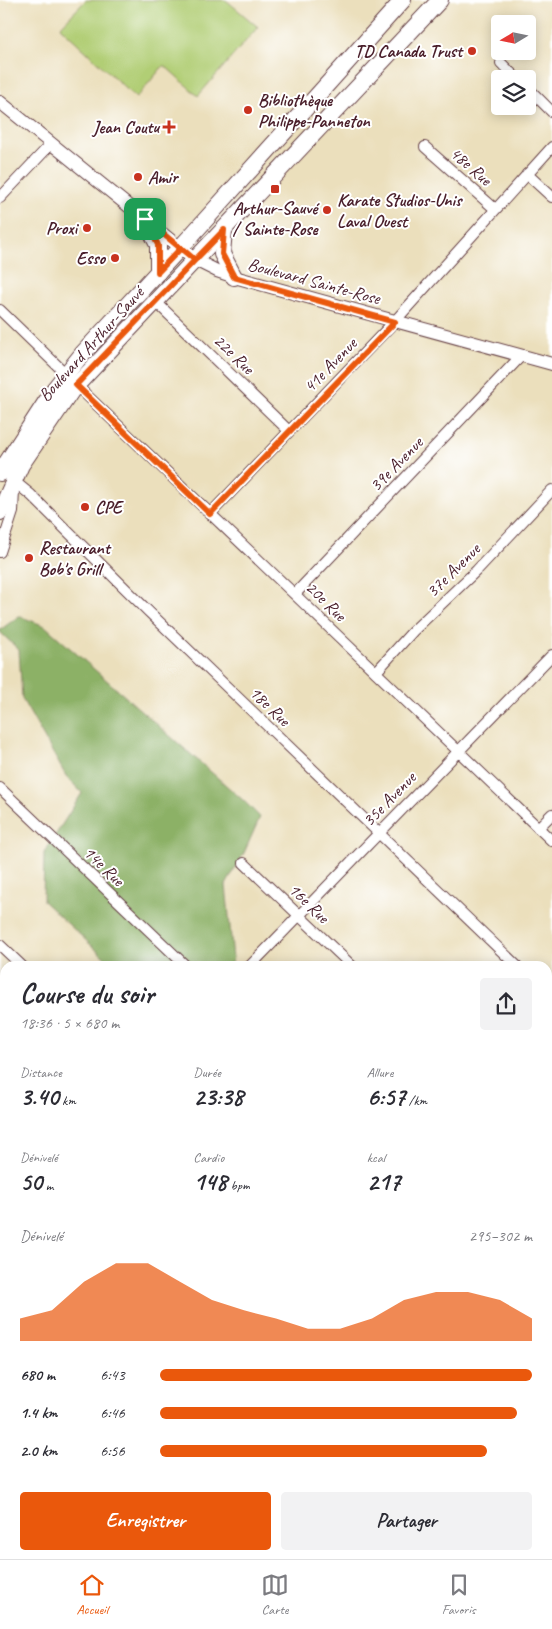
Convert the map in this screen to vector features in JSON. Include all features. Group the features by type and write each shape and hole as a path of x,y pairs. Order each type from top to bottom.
{"main road":[{"name":"Boulevard Arthur-Sauvé","path":"0,512 3,473 21,465 67,396 71,380 100,333 181,248 403,0"},
{"name":"Boulevard Arthur-Sauvé","path":"71,380 155,301 195,260 440,0"},
{"path":"145,219 158,245 158,272"},
{"path":"224,230 222,254 234,277"}],"street":[{"path":"500,63 507,70"},
{"path":"536,96 552,112"},
{"name":"Boulevard Sainte-Rose","path":"0,102 195,260 217,271 549,365"},
{"path":"0,198 51,144"},
{"name":"48e Rue","path":"425,147 495,209"},
{"name":"41e Avenue","path":"210,514 395,322 552,147"},
{"path":"527,174 552,197"},
{"name":"22e Rue","path":"155,301 289,431"},
{"name":"20e Rue","path":"0,310 552,841"},
{"name":"39e Avenue","path":"294,594 521,356"},
{"path":"0,552 13,512 3,473"},
{"name":"18e Rue","path":"3,473 31,495 149,612 512,961"},
{"name":"37e Avenue","path":"376,672 413,631 478,570 552,490"},
{"name":"35e Avenue","path":"255,961 552,655"},
{"name":"14e Rue","path":"0,788 181,961"},
{"path":"538,828 552,814"},
{"name":"16e Rue","path":"244,863 347,961"},
{"path":"0,936 0,953"},
{"path":"0,945 17,961"}],"green space":[{"path":"86,0 226,0 258,27 198,96 164,65 136,98 60,27"},
{"path":"19,616 45,626 260,817 244,853 226,885 232,961 109,961 43,901 44,853 82,793 66,776 22,699 19,650 0,630"}],"place":[{"name":"TD Canada Trust","path":"472,51"},
{"name":"Bibliothèque Philippe-Panneton","path":"248,110"},
{"name":"Jean Coutu","path":"169,127"},
{"name":"Amir","path":"138,177"},
{"name":"Arthur-Sauvé / Sainte-Rose","path":"275,189"},
{"name":"Karate Studios-Unis Laval Ouest","path":"327,210"},
{"name":"Proxi","path":"87,228"},
{"name":"Esso","path":"115,258"},
{"name":"CPE","path":"85,507"},
{"name":"Restaurant Bob's Grill","path":"29,558"}],"route":[{"path":"145,219 157,240 159,248 158,272 181,248 195,260 224,230 222,254 234,277 395,322 210,514 76,385 195,260 174,241 145,219"}]}
